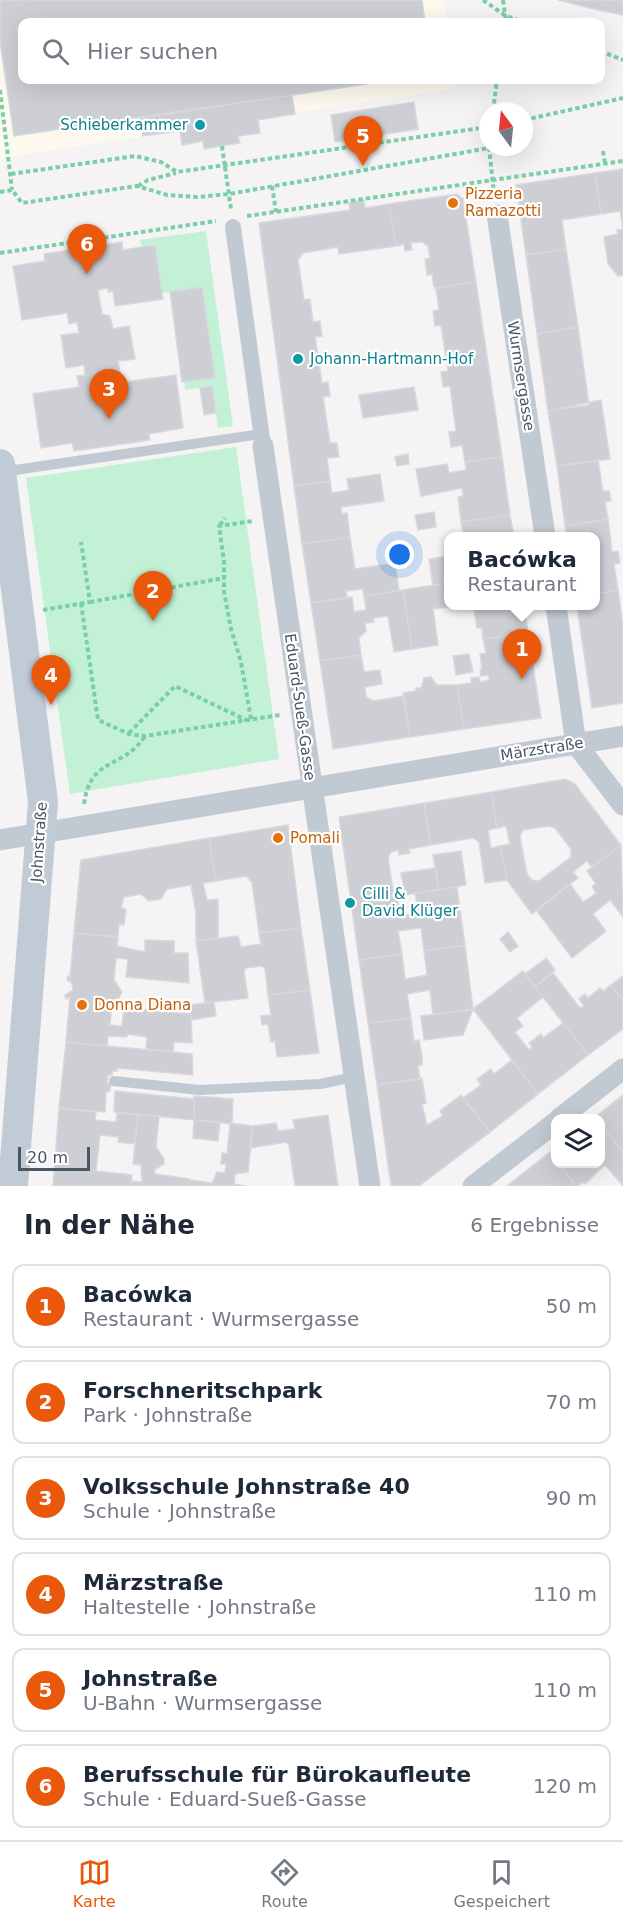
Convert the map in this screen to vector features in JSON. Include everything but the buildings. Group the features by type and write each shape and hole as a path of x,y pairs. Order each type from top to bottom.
{"main road":[{"name":"Johnstraße","path":"1,468 40,778 42,832 13,1186"}],"street":[{"name":"Wurmsergasse","path":"497,215 544,532"},
{"name":"Eduard-Sueß-Gasse","path":"232,221 370,1186"},
{"path":"557,610 576,744 623,805"},
{"name":"Märzstraße","path":"0,840 623,736"},
{"path":"566,1114 623,1070"},
{"path":"473,1186 551,1125"}],"lane":[{"path":"1,468 262,440"},
{"path":"114,1081 200,1090 320,1084 354,1077"}],"path":[{"path":"483,0 513,18"},
{"path":"503,0 507,16"},
{"path":"605,53 623,60"},
{"path":"494,102 496,84"},
{"path":"0,90 12,190 22,203 137,186 148,180 177,172 479,128"},
{"path":"533,118 623,98"},
{"path":"222,146 232,221"},
{"path":"137,186 167,195 197,197 479,150"},
{"path":"603,151 605,163"},
{"path":"11,174 135,156 161,162 177,172"},
{"path":"490,156 493,189"},
{"path":"0,253 232,221 276,212 623,161"},
{"path":"272,186 272,203 276,212"},
{"path":"0,192 12,190"},
{"path":"225,518 219,526 224,578 231,629 241,662 249,720"},
{"path":"219,526 273,518"},
{"path":"81,542 90,602"},
{"path":"45,610 224,578"},
{"path":"81,603 99,720 129,734 145,736 273,716"},
{"path":"129,734 175,686 249,720"},
{"path":"80,826 90,778 97,771 126,756 145,736"}],"shaded area":[{"path":"0,0 444,0 446,18 18,18 18,84 456,84 457,88 0,158"}],"green space":[{"path":"206,231 233,426 218,428 212,386 185,390 184,382 215,377 202,288 162,293 155,246 142,247 140,240"},
{"path":"236,447 279,759 70,794 26,478"}],"place":[{"name":"Schieberkammer","path":"200,125"},
{"name":"Johnstraße","path":"363,166"},
{"name":"Pizzeria Ramazotti","path":"453,203"},
{"name":"Berufsschule für Bürokaufleute","path":"87,274"},
{"name":"Johann-Hartmann-Hof","path":"298,359"},
{"name":"Volksschule Johnstraße 40","path":"109,419"},
{"name":"Forschneritschpark","path":"153,621"},
{"name":"Bacówka","path":"522,679"},
{"name":"Märzstraße","path":"51,705"},
{"name":"Pomali","path":"278,838"},
{"name":"Cilli & David Klüger","path":"350,903"},
{"name":"Donna Diana","path":"82,1005"}]}
